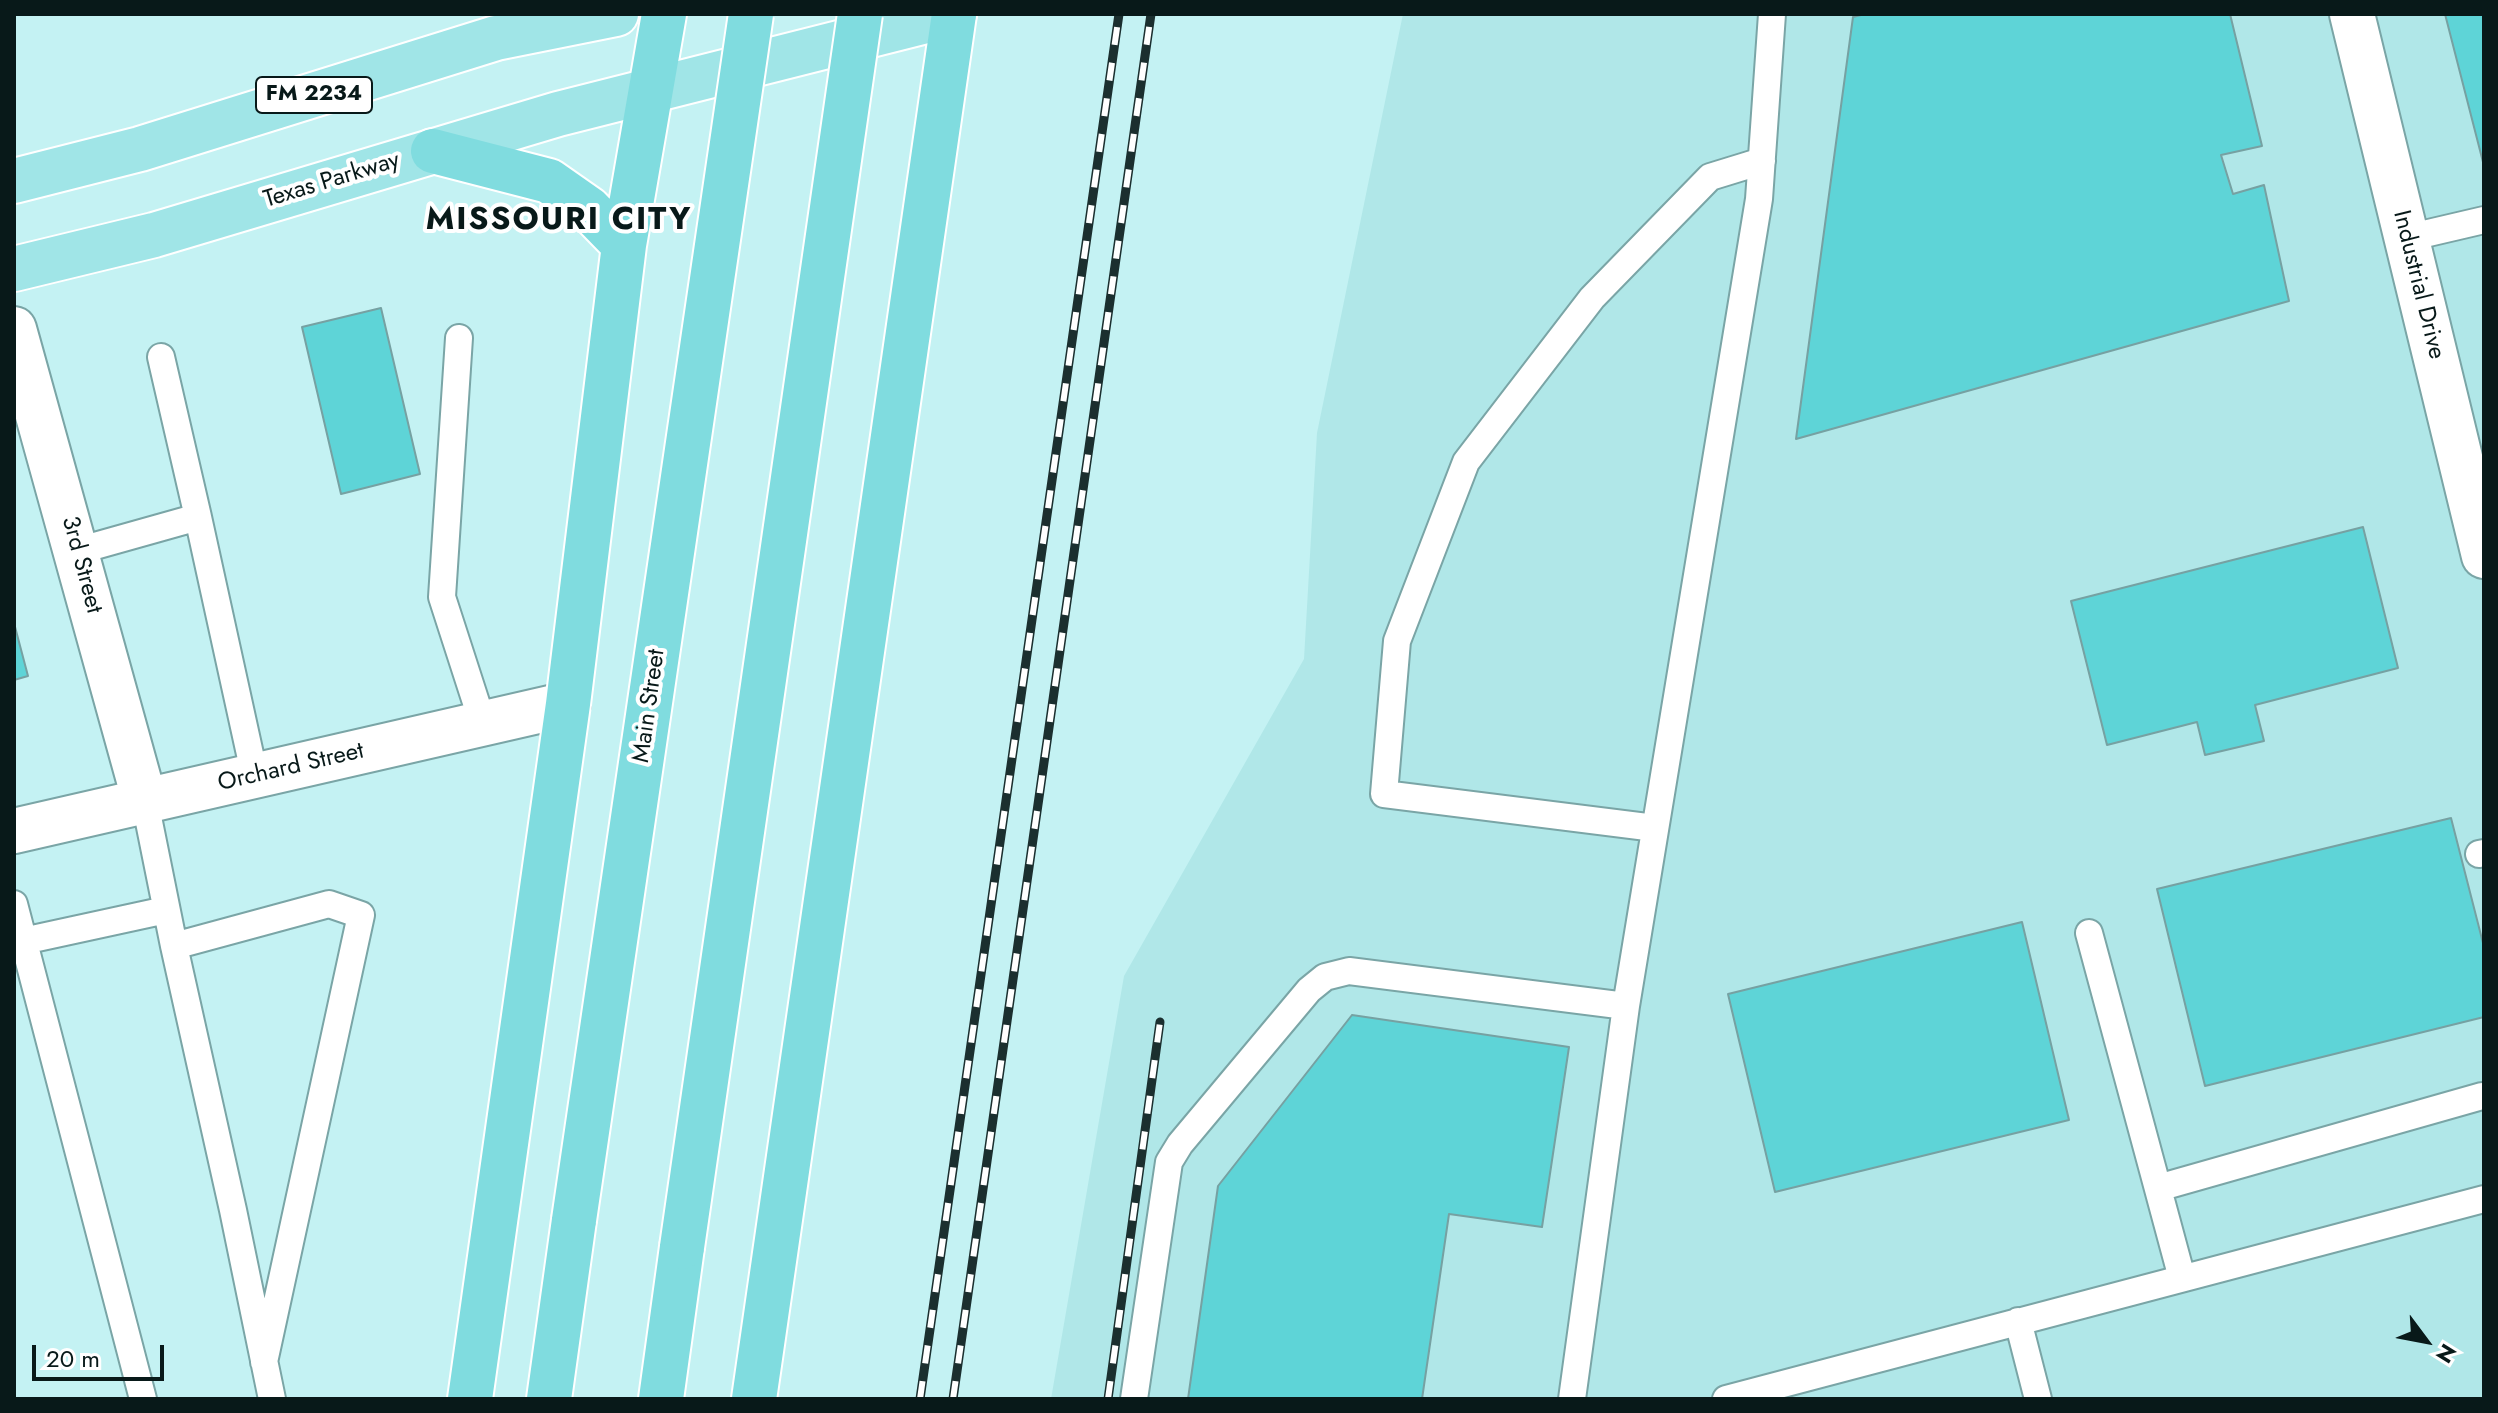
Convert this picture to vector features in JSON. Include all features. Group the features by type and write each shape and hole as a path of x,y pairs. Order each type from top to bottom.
{"highway":[{"path":"470,1399 568,704 624,245 664,14"},
{"name":"Main Street","path":"549,1399 751,14"},
{"path":"661,1399 860,14"},
{"path":"754,1399 954,14"},
{"path":"433,151 549,181 589,209 624,245"}],"main road":[{"name":"FM 2234","path":"14,181 140,149 496,38 616,14"},
{"name":"Texas Parkway","path":"14,269 154,235 558,114 954,14"}],"street":[{"name":"Industrial Drive","path":"2352,14 2482,538"},
{"name":"3rd Street","path":"16,346 77,551 145,802"},
{"name":"Orchard Street","path":"14,831 568,704"}],"lane":[{"path":"1572,1399 1626,1006 1759,199 1772,14"},
{"path":"1655,828 1384,794 1397,641 1466,462 1592,298 1710,177 1762,161"},
{"path":"2407,238 2484,220"},
{"path":"459,338 442,597 483,724"},
{"path":"161,357 255,777"},
{"path":"77,551 198,517"},
{"path":"145,802 272,1399"},
{"path":"14,904 19,942 143,1399"},
{"path":"174,946 329,904 361,915 264,1362"},
{"path":"19,942 166,910"},
{"path":"2089,933 2182,1278"},
{"path":"1134,1399 1169,1162 1180,1144 1309,990 1325,977 1349,971 1626,1006"},
{"path":"2158,1188 2482,1096"},
{"path":"1726,1399 2484,1199"},
{"path":"2018,1321 2038,1399"}],"shaded area":[{"path":"1403,14 2484,14 2484,1399 1051,1399 1124,976 1304,659 1317,433"}],"building":[{"path":"1865,14 2230,14 2262,146 2221,155 2233,194 2264,185 2289,301 1796,439 1853,17"},
{"path":"2445,14 2484,14 2484,166"},
{"path":"381,308 420,474 341,494 302,327"},
{"path":"2363,527 2398,668 2255,705 2264,741 2205,755 2197,722 2107,745 2071,601"},
{"path":"14,623 28,676 14,680"},
{"path":"2451,818 2484,947 2484,1017 2205,1086 2157,889"},
{"path":"2022,922 2069,1120 1775,1192 1728,994"},
{"path":"1352,1015 1569,1047 1542,1227 1449,1214 1422,1399 1188,1399 1218,1186"}],"railway":[{"path":"920,1399 1119,14"},
{"path":"953,1399 1151,14"},
{"path":"1108,1399 1160,1022"}],"district":[{"name":"MISSOURI CITY","path":"559,221"}]}
